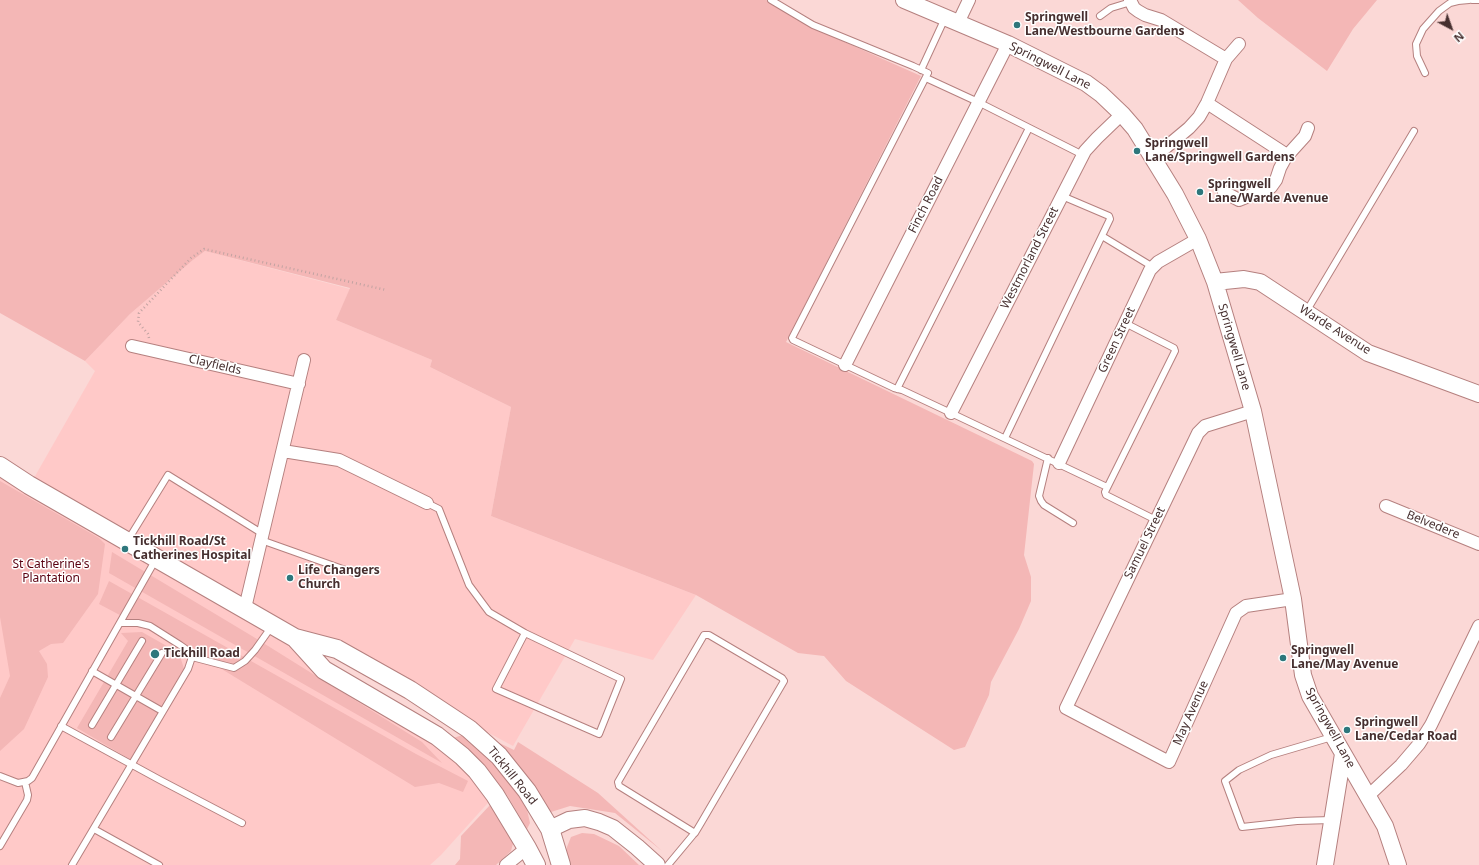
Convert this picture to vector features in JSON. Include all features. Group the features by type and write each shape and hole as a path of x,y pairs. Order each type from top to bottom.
{"main road":[{"name":"Tickhill Road","path":"0,466 156,558 273,624 295,638 324,670 437,736 462,756 477,771 495,795 536,865"},
{"name":"Tickhill Road","path":"295,638 337,649 410,690 469,729 499,756 527,791 550,828 561,865"},
{"path":"527,848 550,828"}],"street":[{"name":"Springwell Lane","path":"904,0 1008,44 1086,83 1101,94 1135,129 1175,194 1198,239 1215,282 1253,411 1293,599 1303,675 1310,696 1385,826 1398,865"},
{"path":"952,21 969,0"},
{"path":"1130,1 1138,11 1161,20 1226,59"},
{"name":"Finch Road","path":"846,365 1008,44"},
{"path":"1153,158 1199,117 1208,103 1226,59 1239,44"},
{"path":"1208,103 1287,155"},
{"name":"Westmorland Street","path":"951,413 1083,155 1097,138 1122,114"},
{"path":"1224,192 1239,200 1271,187 1276,180 1287,155 1305,136 1308,128"},
{"name":"Green Street","path":"1054,461 1125,323 1150,270 1158,262 1198,239"},
{"name":"Warde Avenue","path":"1215,282 1244,279 1260,282 1368,353 1479,394"},
{"name":"Clayfields","path":"132,346 299,384"},
{"path":"245,608 304,360"},
{"name":"Samuel Street","path":"1066,708 1198,433 1205,426 1253,411"},
{"path":"283,451 338,460 427,503"},
{"name":"Belvedere","path":"1386,506 1479,544"},
{"name":"May Avenue","path":"1066,708 1169,762 1236,613 1246,606 1293,599"},
{"path":"1368,796 1401,765 1419,744 1431,725 1479,626"},
{"path":"1325,865 1343,754"},
{"path":"550,828 569,820 586,818 599,822 613,828 657,865"},
{"path":"506,865 527,848"}],"lane":[{"path":"771,0 813,25 928,73 792,338 793,340 1107,487"},
{"path":"1425,73 1417,56 1416,44 1423,29 1439,11 1450,3 1469,0"},
{"path":"1472,0 1479,0"},
{"path":"1100,16 1111,8 1130,1"},
{"path":"922,70 952,21"},
{"path":"926,78 978,102 1083,155"},
{"path":"897,389 1029,128"},
{"path":"1306,312 1414,131"},
{"path":"1005,438 1110,219 1109,216 1062,196"},
{"path":"1102,236 1153,267"},
{"path":"1125,323 1174,348 1175,351 1105,492 1106,495 1156,520"},
{"path":"1054,461 1039,496 1044,505 1073,523"},
{"path":"128,541 168,475 262,537 354,573"},
{"path":"427,503 439,509 469,585 489,612 525,633 622,679 599,734 496,689 525,633"},
{"path":"0,776 18,784 32,778 156,558"},
{"path":"72,865 188,668 192,657 190,652 150,626 138,623 120,623"},
{"path":"192,657 234,668 245,661 255,650 273,624"},
{"path":"668,865 695,833 784,681 782,678 709,635 704,636 618,782 620,786 695,833"},
{"path":"92,725 142,641"},
{"path":"111,737 162,653"},
{"path":"92,671 162,711"},
{"path":"61,726 242,823"},
{"path":"1332,820 1297,820 1242,827 1225,781 1239,770 1271,755 1333,737"},
{"path":"0,846 27,800 28,795 25,782"},
{"path":"94,829 159,865"}],"path":[{"path":"149,350 148,334 138,322 139,313 192,258 204,249 386,290"}],"shaded area":[{"path":"205,251 350,289 336,320 432,360 430,367 511,407 491,516 696,595 653,660 575,639 513,746 48,495 295,638 324,670 437,736 495,795 441,855 430,865 0,865 0,466 30,485 95,371 85,361 130,314"}],"green space":[{"path":"0,0 766,0 820,31 921,76 786,342 1032,461 1034,464 1024,555 1031,577 1031,601 1019,629 991,682 989,695 965,747 954,750 846,681 824,656 798,653 696,595 491,516 511,407 430,367 432,360 336,320 350,288 205,251 130,314 85,361 0,313"},
{"path":"1238,0 1377,0 1353,29 1327,71 1258,18"},
{"name":"St Catherine's Plantation","path":"0,481 99,538 105,544 98,594 63,643 51,644 39,651 47,664 48,677 24,729 0,751 0,698 10,676 0,617"},
{"path":"112,552 252,636 422,742 442,763 109,573"},
{"path":"109,581 416,754 468,781 463,792 439,783 415,787 220,668 99,604"},
{"path":"142,632 179,653 185,672 133,761 77,728 128,641 121,633"},
{"path":"466,734 511,782 526,805 530,823 527,829 507,795 481,764 453,738"},
{"path":"491,739 514,750 518,742 598,793 662,851 615,813 570,806 551,812 543,806"},
{"path":"491,804 514,840 511,851 496,865 455,865 460,859 461,836"},
{"path":"582,833 594,834 619,846 639,865 570,865 566,852 567,847 571,837"}],"place":[{"name":"Springwell Lane/Westbourne Gardens","path":"1017,25"},
{"name":"Springwell Lane/Springwell Gardens","path":"1137,151"},
{"name":"Springwell Lane/Warde Avenue","path":"1200,192"},
{"name":"Tickhill Road/St Catherines Hospital","path":"125,549"},
{"name":"Life Changers Church","path":"290,578"},
{"name":"Tickhill Road","path":"155,654"},
{"name":"Springwell Lane/May Avenue","path":"1283,658"},
{"name":"Springwell Lane/Cedar Road","path":"1347,730"}]}
